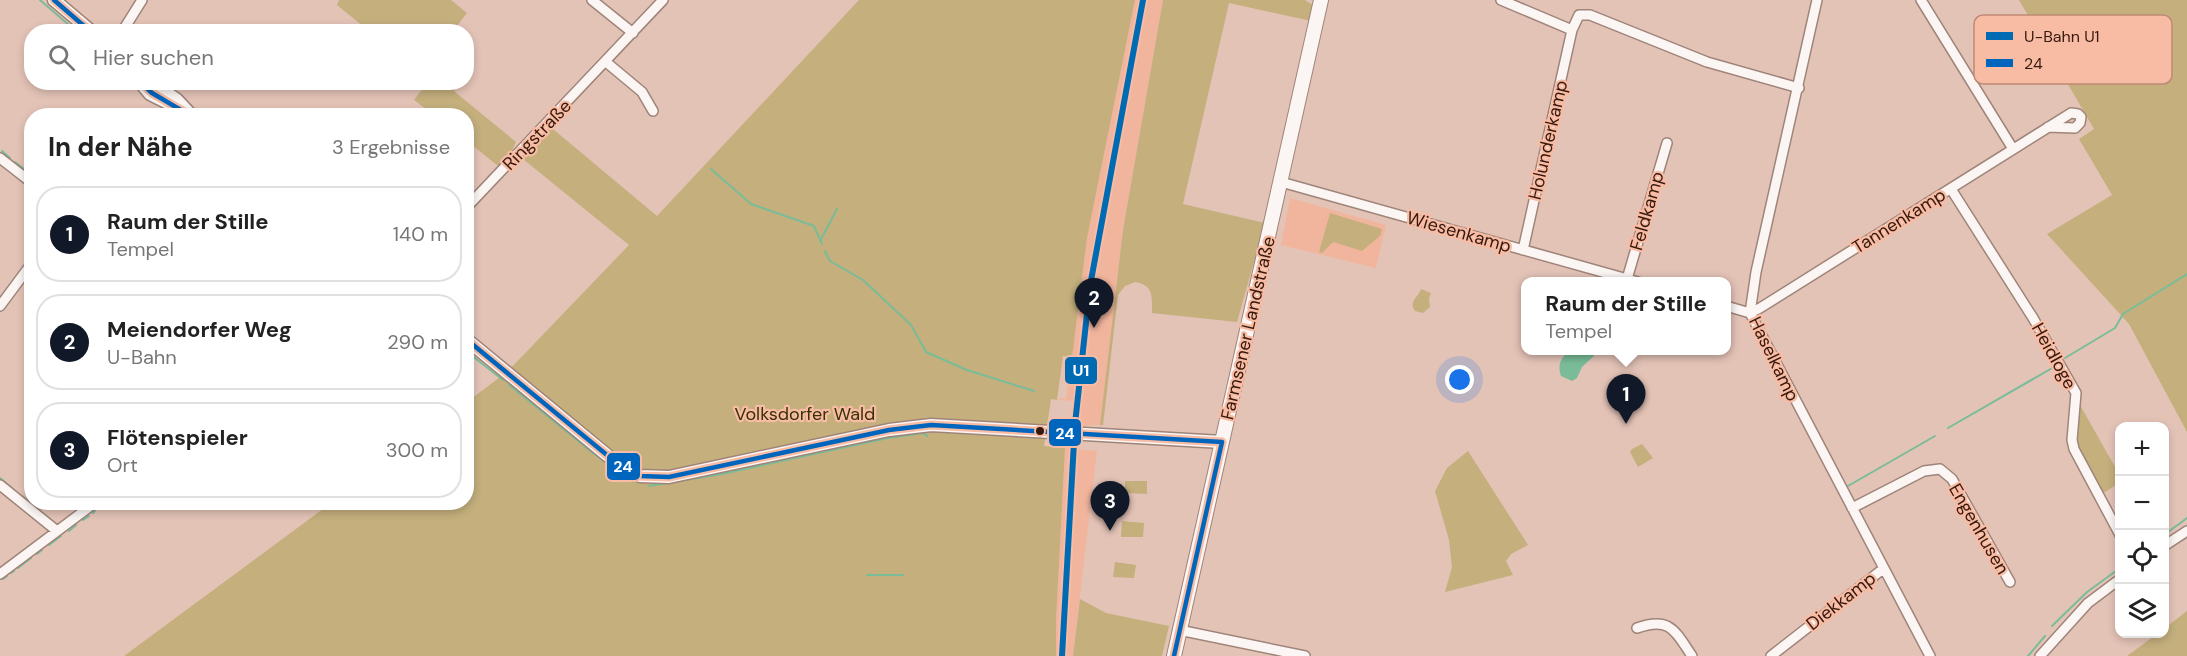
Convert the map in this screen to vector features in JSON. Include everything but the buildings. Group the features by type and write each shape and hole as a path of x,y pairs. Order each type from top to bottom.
{"main road":[{"name":"Farmsener Landstraße","path":"1174,656 1321,0"}],"street":[{"path":"54,0 82,24"},
{"path":"127,24 142,0"},
{"path":"592,0 633,33"},
{"name":"Ringstraße","path":"474,200 663,0"},
{"path":"1501,0 1572,30 1579,15 1590,15 1707,62 1799,88"},
{"name":"Haselkamp","path":"1817,0 1756,272 1750,313 1930,656"},
{"path":"1921,0 2013,149"},
{"name":"Holunderkamp","path":"1523,250 1572,30"},
{"path":"606,62 642,92 653,111"},
{"path":"148,90 157,98 179,108"},
{"path":"163,90 184,108"},
{"name":"Tannenkamp","path":"1750,313 2048,127"},
{"name":"Feldkamp","path":"1628,277 1667,143"},
{"path":"0,158 24,177"},
{"name":"Wiesenkamp","path":"1281,182 1620,277"},
{"name":"Heidloge","path":"1951,189 2034,318 2076,393 2072,440 2074,449 2117,530"},
{"path":"0,306 24,274"},
{"path":"1731,307 1750,313"},
{"path":"474,346 613,460 640,476 669,477 889,430 931,425 1222,442"},
{"name":"Engenhusen","path":"1852,508 1924,471 1940,469 1952,479 2010,582"},
{"path":"0,485 24,504"},
{"path":"31,510 57,531"},
{"path":"0,574 85,510"},
{"path":"2169,543 2187,531"},
{"name":"Diekkamp","path":"1771,656 1883,569"},
{"path":"2040,656 2088,603 2115,583"},
{"path":"1637,628 1652,622 1666,625 1674,631 1692,656"},
{"path":"1179,630 1305,656"}],"shaded area":[{"path":"1135,0 1163,0 1123,230 1100,425 1072,427 1074,401 1059,400 1059,398 1066,399 1087,238"},
{"path":"1290,198 1386,225 1376,268 1281,245"},
{"path":"1564,355 1595,355 1572,381 1561,376 1559,368"},
{"path":"1065,448 1097,451 1073,656 1056,656 1056,621"}],"green space":[{"path":"339,0 451,0 467,13 458,24 360,24 337,5"},
{"name":"Volksdorfer Wald","path":"859,0 1135,0 1087,238 1072,357 1063,356 1057,400 1051,399 1044,446 1065,448 1056,656 124,656 322,510 474,510 474,397 508,371 629,245 518,155 547,124 657,216"},
{"path":"1163,0 1305,0 1319,9 1316,22 1229,3 1183,204 1265,223 1237,322 1152,313 1152,297 1146,286 1135,282 1125,286 1118,295 1103,425 1100,425 1123,230"},
{"path":"2019,0 2187,0 2187,432 2129,324 2047,234 2112,195 2079,139 2094,129 2068,84 2172,84 2172,15 2028,15"},
{"path":"422,90 455,90 516,142 503,170 474,147 474,108 425,108 414,100"},
{"path":"1330,213 1382,229 1380,236 1362,251 1333,242 1322,253 1319,252"},
{"path":"1421,289 1431,293 1430,307 1423,313 1413,308 1414,300"},
{"path":"2080,405 2115,467 2115,486 2102,494 2077,451"},
{"path":"1642,444 1653,458 1638,467 1630,452"},
{"path":"1468,451 1528,545 1511,554 1506,561 1513,575 1445,592 1452,567 1449,540 1435,491 1447,468"},
{"path":"1125,481 1147,481 1147,494 1125,493"},
{"path":"1122,521 1144,523 1143,537 1121,537"},
{"path":"1115,562 1136,565 1134,578 1113,577"},
{"path":"1080,599 1106,613 1169,626 1162,656 1073,656"},
{"path":"2187,611 2187,656 2127,656 2152,638 2169,638 2169,625"}],"waterway":[{"path":"40,0 68,24"},
{"path":"2,151 10,158"},
{"path":"15,162 24,169"},
{"path":"711,169 751,204 814,226 822,244"},
{"path":"820,241 837,209"},
{"path":"825,251 830,261 863,280 911,325 926,352 967,370 1034,391"},
{"path":"2065,358 2115,328 2123,314 2187,274"},
{"path":"474,357 503,380"},
{"path":"1948,428 2054,367"},
{"path":"509,385 593,453 633,482"},
{"path":"649,486 722,474 888,438 924,433"},
{"path":"1848,486 1935,436"},
{"path":"0,478 14,490"},
{"path":"39,510 53,522"},
{"path":"83,520 89,516"},
{"path":"2169,531 2187,518"},
{"path":"69,531 76,525"},
{"path":"49,545 61,536"},
{"path":"37,554 42,550"},
{"path":"18,568 31,558"},
{"path":"2052,626 2087,592 2115,572"},
{"path":"867,575 903,575"},
{"path":"3,579 7,576"},
{"path":"2028,656 2045,636"}],"metro line":[{"name":"U1","path":"1062,656 1075,424 1090,286 1143,0"}],"transit line":[{"name":"24","path":"54,0 82,24"},
{"name":"24","path":"149,90 177,108"},
{"name":"24","path":"474,346 613,460 640,476 669,477 889,430 931,425 1222,442"},
{"name":"24","path":"1174,656 1222,442"}],"place":[{"name":"Meiendorfer Weg","path":"1094,328"},
{"name":"Raum der Stille","path":"1626,424"},
{"name":"Flötenspieler","path":"1110,531"}]}
